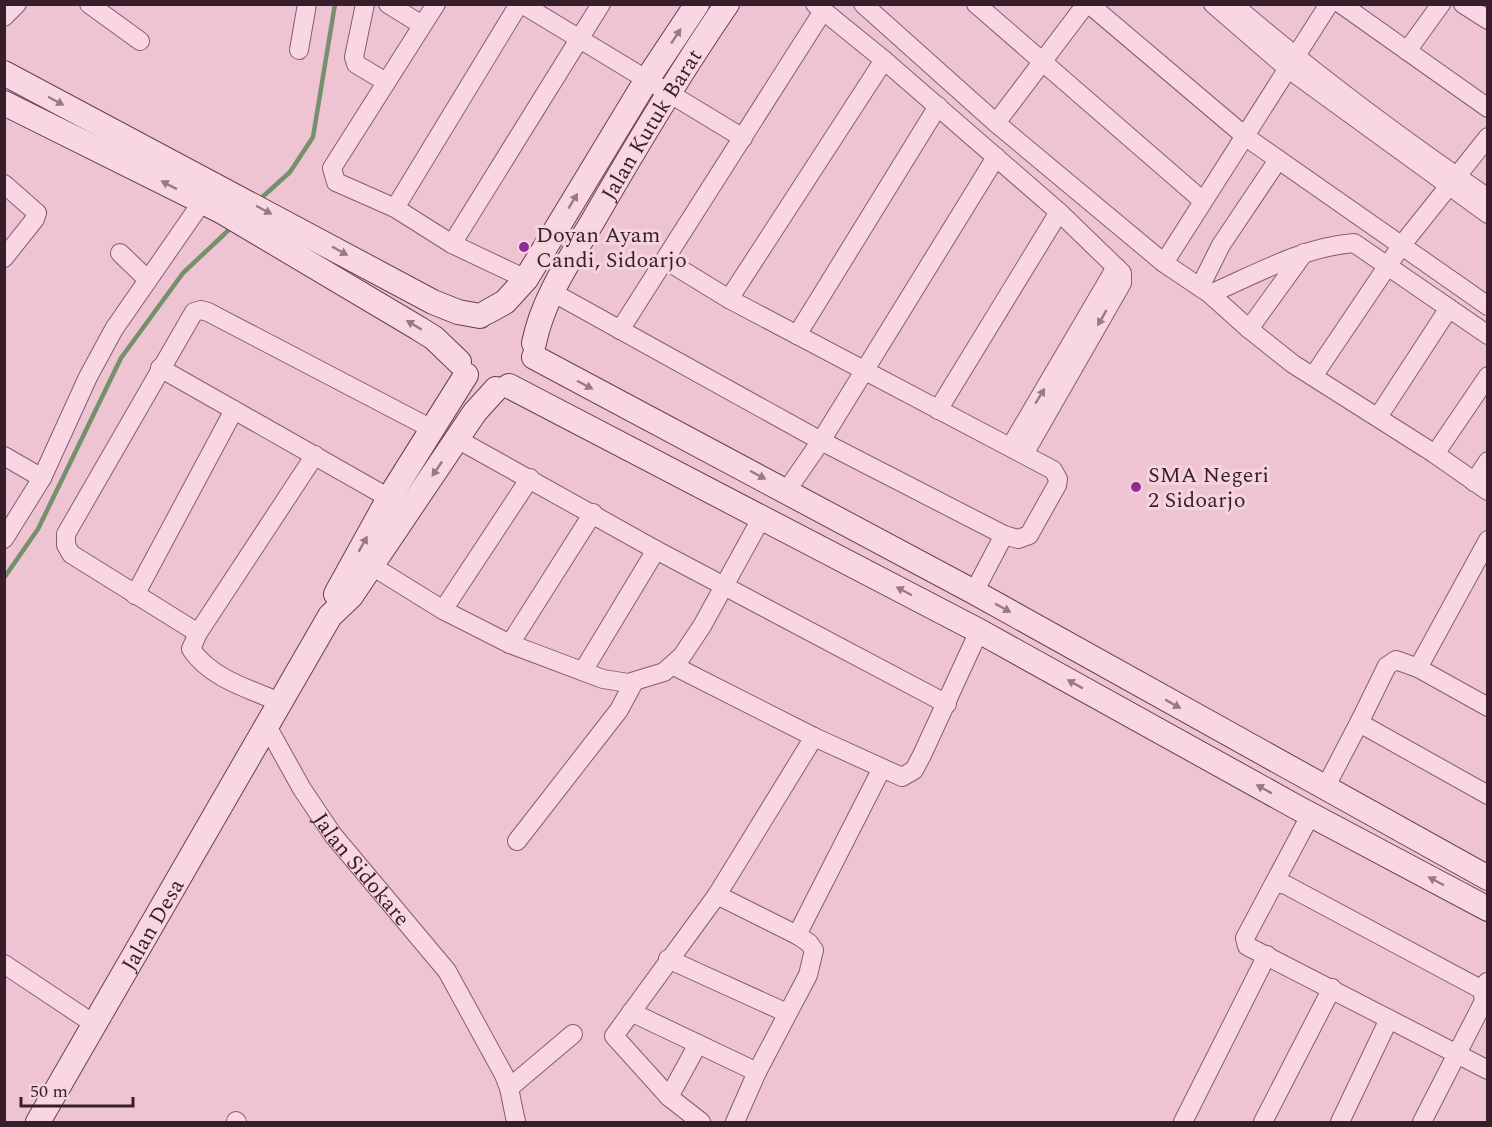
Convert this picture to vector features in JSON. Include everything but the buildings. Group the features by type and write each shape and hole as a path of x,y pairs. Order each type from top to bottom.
{"main road":[{"name":"Jalan Kutuk Barat","path":"484,314 505,302 526,279 646,81 697,4"},
{"name":"Jalan Kutuk Barat","path":"534,350 552,292 668,94 727,4"},
{"path":"4,73 85,116 221,203 268,238 434,338 463,369 485,387 503,387 762,517 980,631 1488,909"},
{"path":"4,103 73,137 221,203 288,223 433,302 458,312 484,314 503,312 514,316 530,332 534,350 522,379 503,387 481,403 351,596 330,616"},
{"path":"73,137 85,116"},
{"path":"267,726 330,616 337,592 389,498 432,429 463,369 457,349 460,336 466,325 484,314"},
{"path":"534,350 1488,878"},
{"path":"1106,701 1119,674"},
{"name":"Jalan Desa","path":"38,1122 267,726"}],"street":[{"path":"4,17 17,4"},
{"path":"89,4 140,41"},
{"path":"299,50 307,4"},
{"path":"364,4 354,57 356,64 386,82"},
{"path":"388,4 422,25"},
{"path":"436,4 332,168 336,182 395,208 452,244 526,279"},
{"path":"395,208 521,4 742,138"},
{"path":"452,244 601,4"},
{"path":"863,4 996,123 1164,263 1205,291 1293,363 1481,486 1488,461"},
{"path":"976,4 1203,201"},
{"path":"996,123 1088,4 1246,137 1488,306"},
{"path":"1213,4 1448,181 1488,214"},
{"path":"1233,4 1290,63"},
{"path":"1164,263 1329,4"},
{"path":"1341,4 1488,108"},
{"path":"1407,51 1441,4"},
{"path":"1463,4 1488,20"},
{"path":"621,330 742,138 819,8 938,106 1059,212 1116,267 1078,345 1017,450"},
{"path":"729,299 884,60"},
{"path":"797,335 938,106"},
{"path":"1314,375 1448,181 1488,137"},
{"path":"787,490 821,441 996,157"},
{"path":"1205,291 1221,245 1278,160"},
{"path":"1448,181 1488,198"},
{"path":"4,184 37,213 35,219 4,258"},
{"path":"4,539 42,478 101,353 147,279 221,203"},
{"path":"938,410 1059,212"},
{"path":"1205,291 1327,245 1354,243 1488,335"},
{"path":"120,253 147,279"},
{"path":"1249,329 1304,253"},
{"path":"552,292 821,441 1004,535 1018,540 1029,535 1057,485 1058,479 1053,470 864,372 729,299 666,261"},
{"path":"1378,417 1449,308"},
{"path":"198,633 70,554 66,545 66,534 194,312 201,310 432,429"},
{"path":"160,368 389,498"},
{"path":"1435,454 1488,376"},
{"path":"135,595 234,410"},
{"path":"457,439 724,587 947,704"},
{"path":"280,702 230,681 197,658 191,649 198,633 315,455"},
{"path":"4,456 42,478"},
{"path":"443,610 530,478"},
{"path":"510,644 593,513"},
{"path":"372,566 443,610 510,644 614,682 634,682 651,678 674,666 702,626 762,517"},
{"path":"974,592 1004,535"},
{"path":"1418,668 1488,540"},
{"path":"583,671 656,550"},
{"path":"674,666 881,770 902,777 914,770 980,631"},
{"path":"1325,788 1389,664 1400,660 1487,707"},
{"path":"517,841 619,710 634,682"},
{"path":"1360,721 1363,725 1488,795"},
{"name":"Jalan Sidokare","path":"267,726 302,789 333,835 447,971 509,1088 516,1122"},
{"path":"701,1122 669,1097 614,1036 668,959 717,896 814,737"},
{"path":"797,935 881,770"},
{"path":"1311,814 1245,938 1247,946 1488,1070"},
{"path":"1275,883 1286,885 1368,927 1486,993 1422,1122"},
{"path":"717,896 797,935 814,950 814,959 757,1072 735,1122"},
{"path":"1183,1122 1267,955"},
{"path":"668,959 787,1013"},
{"path":"4,964 94,1024"},
{"path":"1263,1122 1332,988"},
{"path":"631,1012 757,1072"},
{"path":"1340,1122 1389,1019"},
{"path":"509,1088 573,1034"},
{"path":"669,1097 698,1044"}],"waterway":[{"path":"258,201 290,172 313,137 335,4"},
{"path":"4,578 38,529 121,358 183,273 233,226"}],"place":[{"name":"Doyan Ayam Candi, Sidoarjo","path":"524,247"},
{"name":"SMA Negeri 2 Sidoarjo","path":"1136,487"}]}
